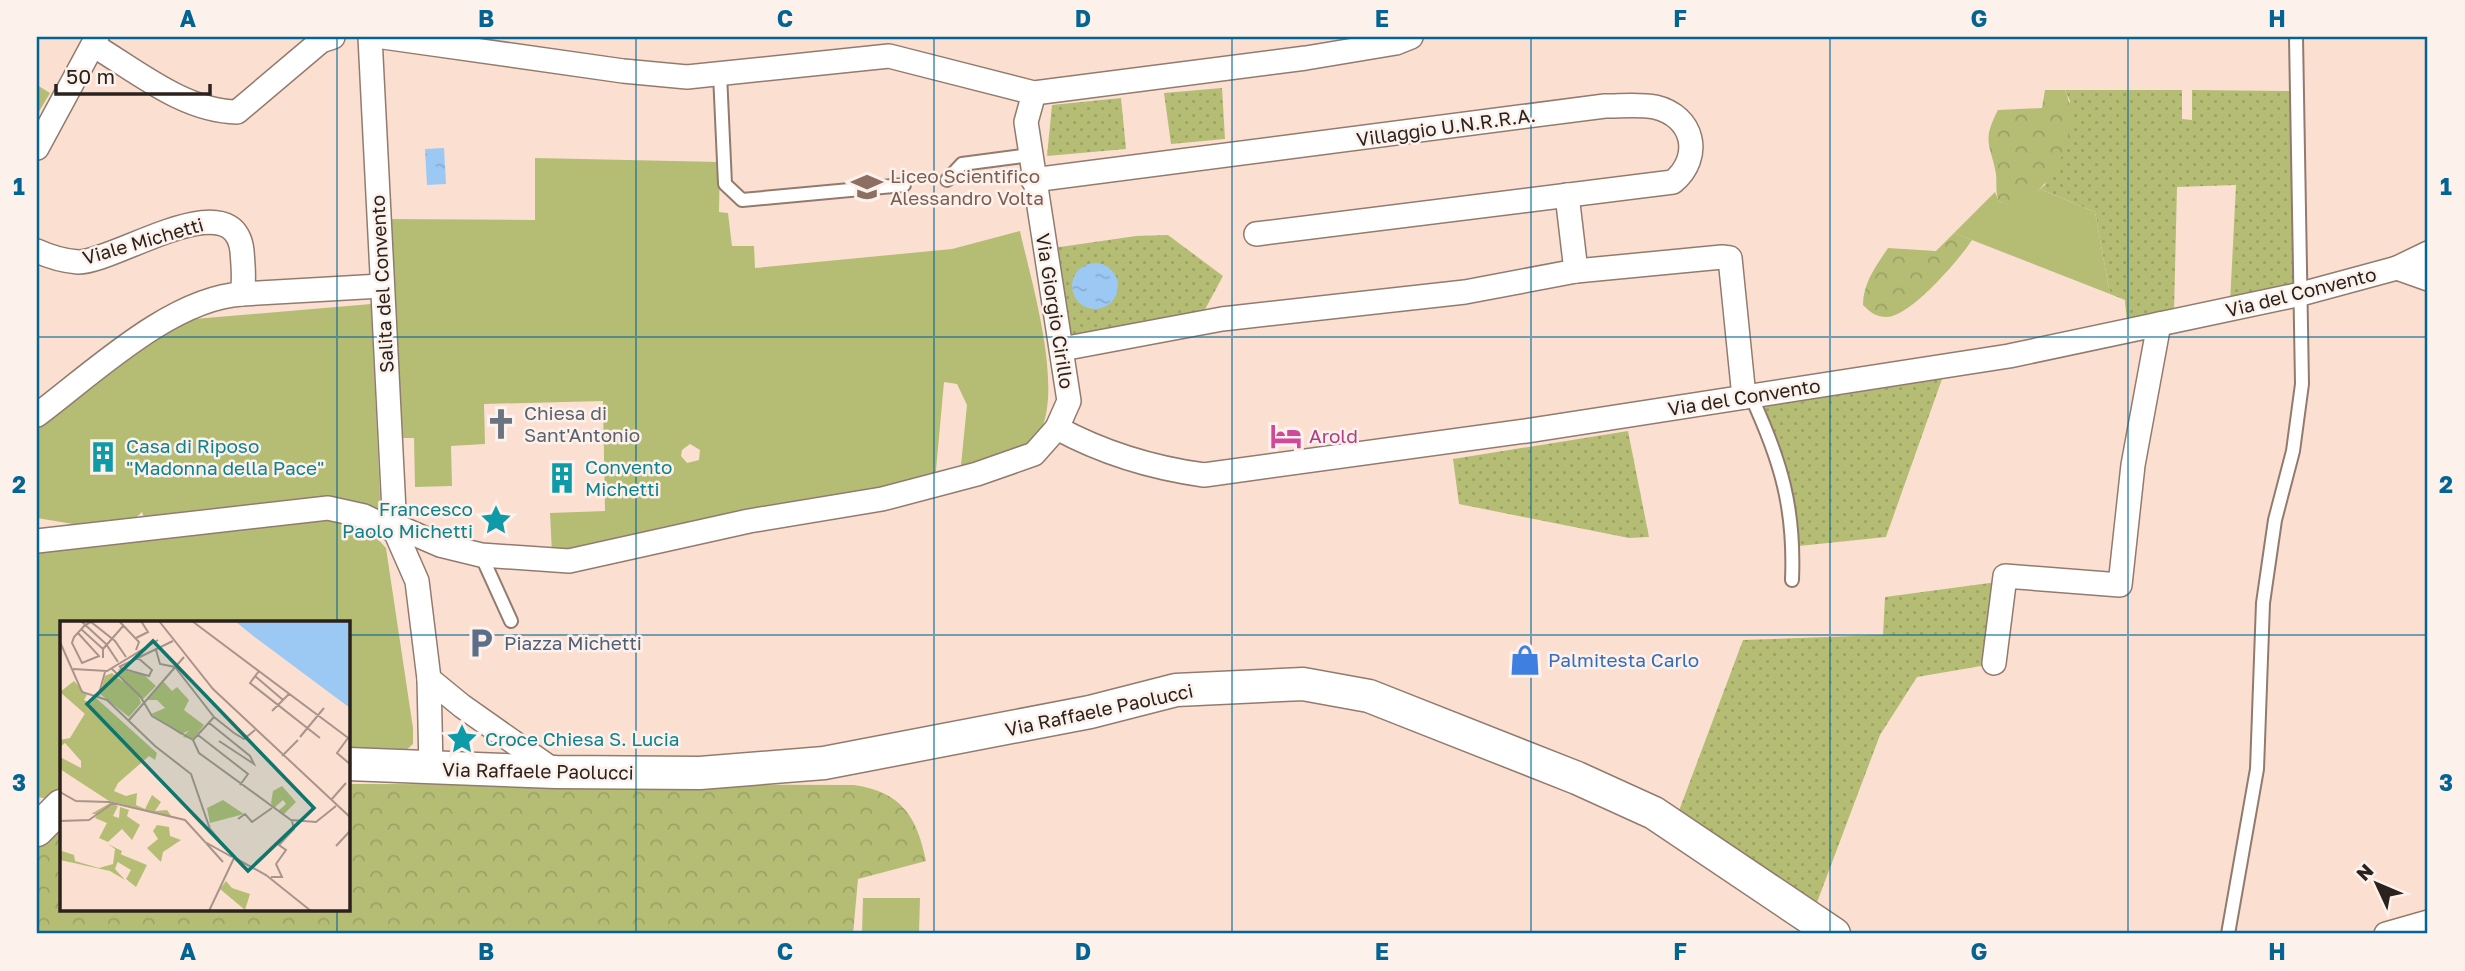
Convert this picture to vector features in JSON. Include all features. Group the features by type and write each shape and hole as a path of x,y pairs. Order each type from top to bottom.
{"main road":[{"name":"Via Raffaele Paolucci","path":"350,764 556,772 699,773 824,763 1090,712 1177,690 1303,684 1369,696 1577,778 1654,813 1834,934"},
{"path":"37,830 60,807"}],"street":[{"path":"37,148 95,41 185,101 213,111 237,112 321,41 333,37"},
{"name":"Salita del Convento","path":"370,37 395,531"},
{"path":"383,37 624,71 687,77 889,56 1034,93 1306,58 1396,43 1411,37"},
{"name":"Via Giorgio Cirillo","path":"395,531 401,528 440,545 481,555 569,561 749,521 882,499 977,474 1034,454 1057,428 1069,401 1026,122 1034,93"},
{"name":"Villaggio U.N.R.R.A.","path":"1033,180 1605,106 1654,107 1667,112 1687,131 1692,152 1690,163 1673,182 1256,234"},
{"path":"1567,195 1576,271"},
{"name":"Viale Michetti","path":"37,251 80,262 159,233 217,221 231,227 241,244 245,282 242,294"},
{"name":"Via del Convento","path":"1057,428 1077,439 1159,469 1204,475 1526,431 2009,356 2301,294 2397,268 2428,253"},
{"path":"1062,349 1222,319 1465,292 1576,271 1713,257 1730,258 1748,396"},
{"path":"2397,268 2428,279"},
{"path":"37,415 142,336 177,315 230,294 381,286"},
{"path":"1994,663 2005,576 2120,584 2133,465 2159,324"},
{"path":"37,541 328,508 364,516 395,531 417,581 429,678 432,768"},
{"path":"429,678 462,706 556,772"},
{"path":"2386,934 2428,922"}],"lane":[{"path":"2228,934 2257,769 2263,603 2275,520 2293,451 2302,384 2297,37"},
{"path":"720,74 725,184 741,200 904,185"},
{"path":"947,180 962,164 1030,155"},
{"path":"1748,396 1780,462 1791,518 1792,580"},
{"path":"481,555 510,621"}],"green space":[{"path":"37,85 50,93 37,115"},
{"path":"1222,88 1225,139 1171,144 1164,93"},
{"path":"2045,90 2065,90 2070,106 2068,139 2062,156 2054,171 2031,197 2017,206 1999,202 1989,143 1993,121 1998,110 2042,108"},
{"path":"2065,90 2182,90 2182,119 2192,120 2192,90 2293,91 2294,286 2230,303 2236,185 2177,187 2174,312 2127,322 2125,300 2110,294 2095,212 2040,189 2045,185 2070,101"},
{"path":"1121,98 1126,149 1047,156 1052,105"},
{"path":"535,158 720,162 719,212 728,213 732,246 754,246 755,268 952,249 1020,231 1039,310 1048,375 1048,404 1042,428 1024,449 960,475 967,405 957,384 944,382 935,481 552,554 550,513 605,511 603,401 484,404 485,444 451,446 452,486 415,487 414,438 396,438 385,219 535,220","holes":["690,444 700,450 699,460 687,463 681,456 682,450"]},
{"path":"2040,189 2095,212 2110,294 1954,233 1995,192 1999,202 2017,205"},
{"path":"1954,233 1972,240 1946,273 1909,307 1897,314 1883,317 1863,305 1868,282 1888,248 1936,251"},
{"path":"1168,235 1223,276 1201,317 1066,344 1053,248 1136,236"},
{"path":"371,304 381,517 146,523 142,512 127,526 103,529 37,518 37,421 159,334 194,319"},
{"path":"1942,379 1886,537 1799,546 1780,448 1760,405"},
{"path":"1628,431 1649,537 1629,538 1459,504 1453,459"},
{"path":"311,516 343,521 361,528 386,548 413,728 413,744 403,753 350,753 350,621 60,621 60,793 49,799 37,797 37,546"},
{"path":"1997,582 1987,665 1917,677 1880,735 1816,905 1677,816 1743,640 1883,635 1885,597"},
{"path":"350,784 854,785 884,794 905,809 918,832 926,861 858,879 853,934 37,934 37,841 60,827 60,912 350,912"},
{"path":"863,898 920,898 919,934 862,934"}],"water":[{"path":"444,148 446,184 427,185 425,149"},
{"path":"1095,263 1112,269 1118,286 1112,303 1095,309 1078,303 1072,286 1078,269"}],"place":[{"name":"Liceo Scientifico Alessandro Volta","path":"867,187"},
{"name":"Chiesa di Sant'Antonio","path":"501,424"},
{"name":"Arold","path":"1286,436"},
{"name":"Casa di Riposo \"Madonna della Pace\"","path":"103,457"},
{"name":"Convento Michetti","path":"562,478"},
{"name":"Francesco Paolo Michetti","path":"496,520"},
{"name":"Piazza Michetti","path":"481,643"},
{"name":"Palmitesta Carlo","path":"1525,660"},
{"name":"Croce Chiesa S. Lucia","path":"462,739"}]}
